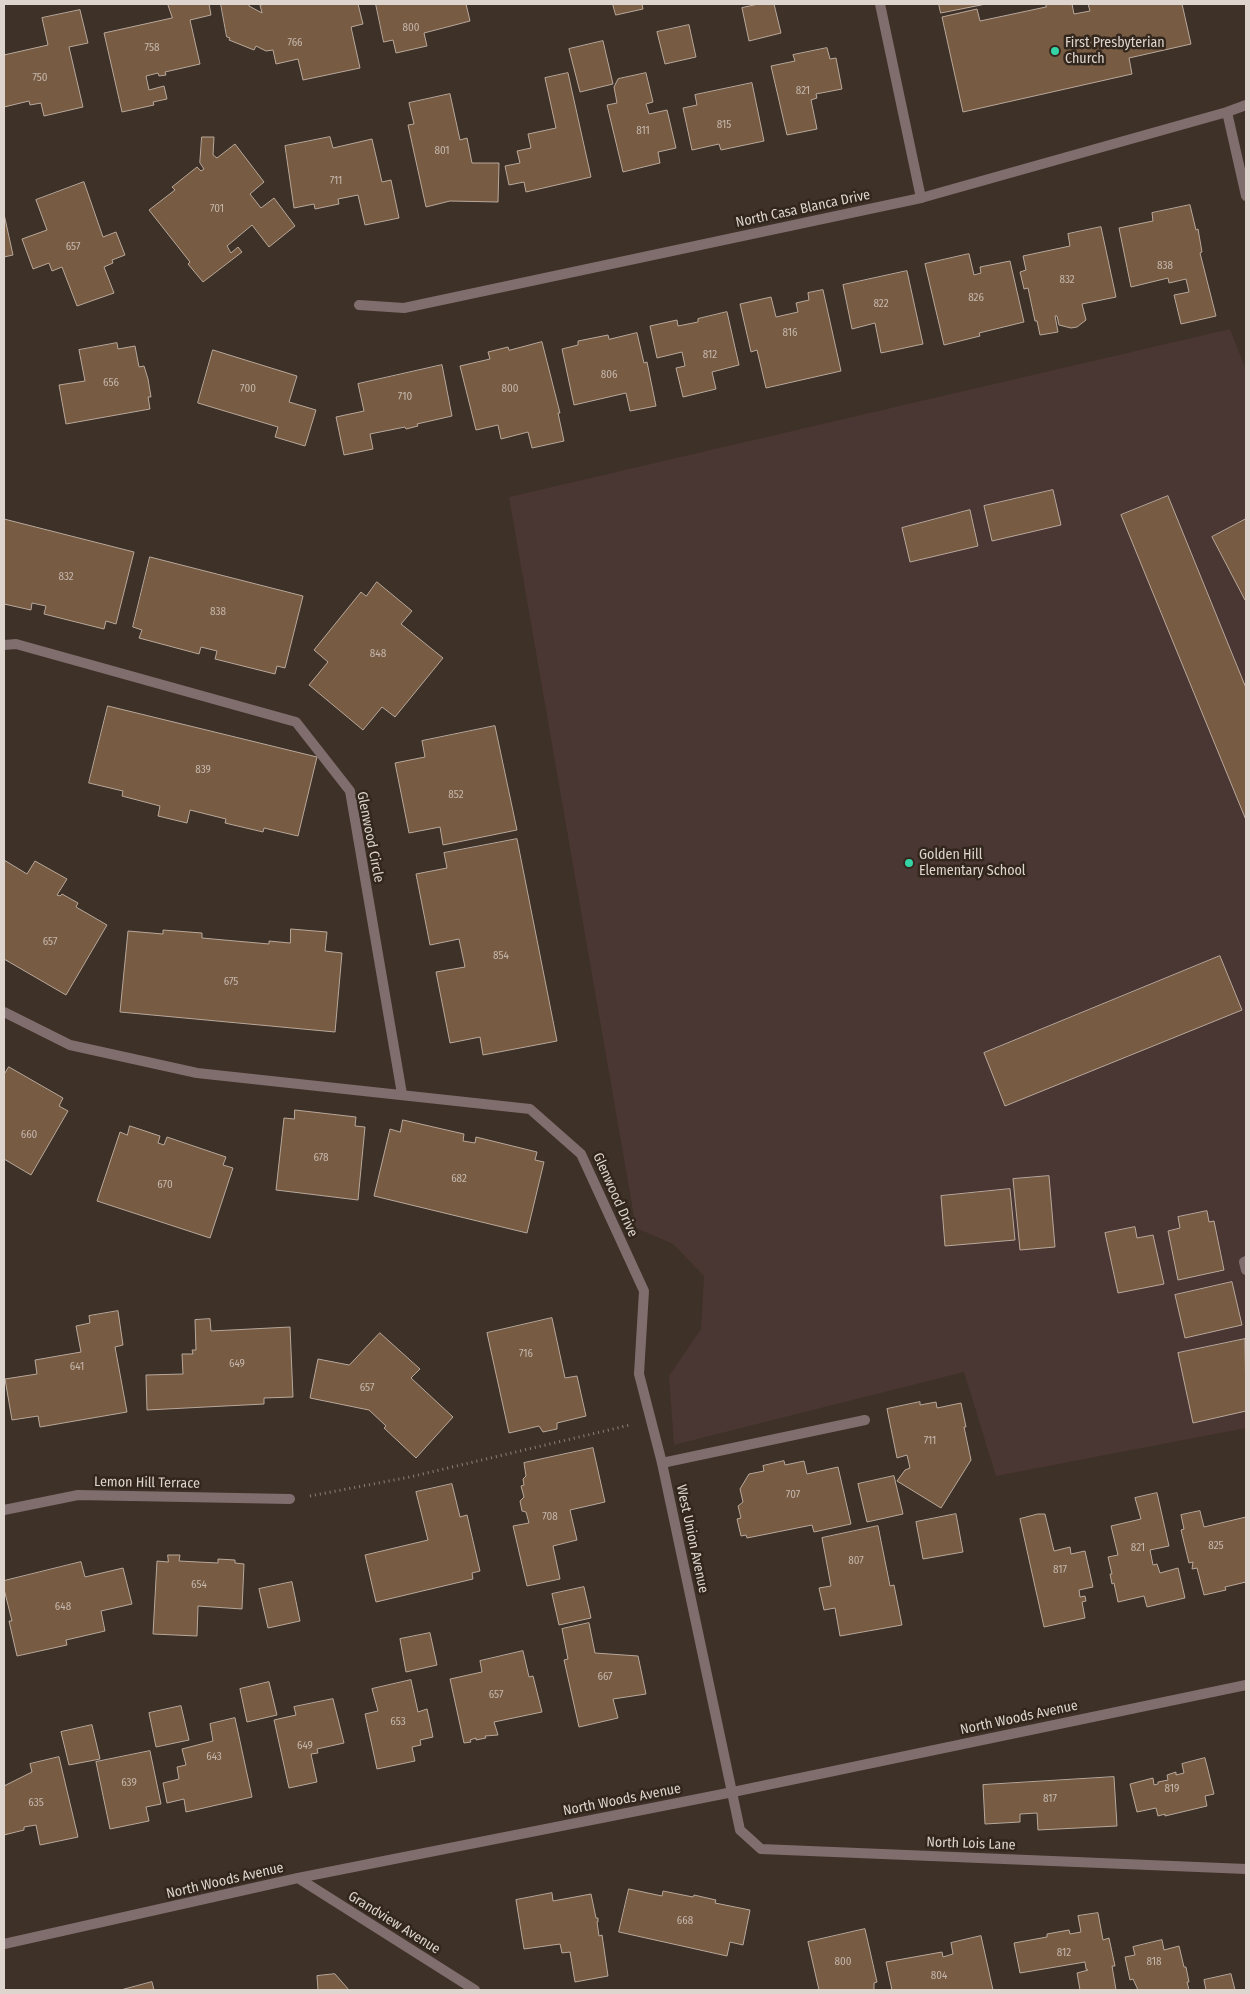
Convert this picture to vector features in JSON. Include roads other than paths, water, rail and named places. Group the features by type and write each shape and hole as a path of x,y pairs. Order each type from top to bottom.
{"street":[{"path":"880,4 921,198"},
{"name":"North Casa Blanca Drive","path":"359,305 404,308 921,198 1227,112 1246,105"},
{"path":"1227,112 1246,196"},
{"name":"Glenwood Circle","path":"4,644 16,644 296,722 350,791 402,1094"},
{"name":"Glenwood Drive","path":"4,1012 70,1045 197,1073 530,1109 582,1154 644,1291"},
{"path":"1246,1261 1244,1262 1246,1270"},
{"name":"West Union Avenue","path":"644,1291 639,1374 662,1462 733,1792"},
{"path":"662,1462 865,1420"},
{"name":"Lemon Hill Terrace","path":"4,1510 78,1495 290,1499"},
{"name":"North Woods Avenue","path":"4,1944 298,1878 733,1792 1246,1685"},
{"name":"North Lois Lane","path":"733,1792 740,1830 761,1849 1246,1869"},
{"name":"Grandview Avenue","path":"298,1878 475,1990"}],"place":[{"name":"First Presbyterian Church","path":"1055,51"},
{"name":"Golden Hill Elementary School","path":"909,863"}]}
